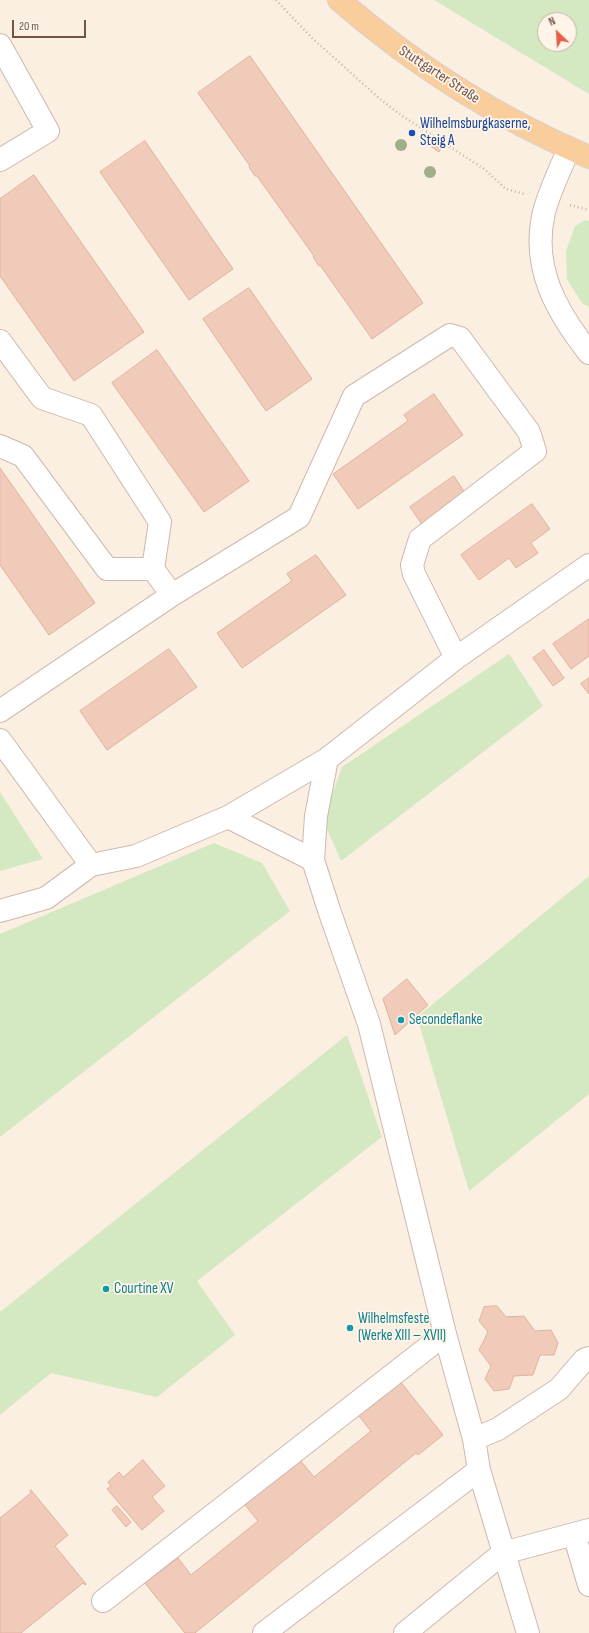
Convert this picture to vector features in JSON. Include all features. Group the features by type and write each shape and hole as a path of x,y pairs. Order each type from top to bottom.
{"main road":[{"name":"Stuttgarter Straße","path":"339,0 392,44 424,67 506,117 569,149 589,157"}],"street":[{"path":"0,45 48,131 0,160"},
{"path":"569,149 544,212 540,239 540,251 544,272 552,296 587,347"},
{"path":"0,711 172,595 299,517 354,396 450,335 460,338 529,432 535,451 420,539 412,565 414,574 456,658"},
{"path":"0,341 42,398 91,415 160,522 154,569 172,595"},
{"path":"0,446 23,456 107,569 154,569"},
{"path":"0,911 46,898 91,865 136,856 228,817 327,760 456,658 589,564"},
{"path":"0,740 91,865"},
{"path":"327,760 316,816 313,860 369,1024 445,1334 474,1439 479,1470 528,1633"},
{"path":"228,817 313,860"},
{"path":"103,1601 445,1334"},
{"path":"474,1439 498,1429 559,1389 584,1360 589,1358"},
{"path":"264,1633 479,1470"},
{"path":"405,1633 503,1552 582,1532 589,1585"}],"path":[{"path":"276,0 311,37 363,85 400,115 458,149 491,174 506,189"},
{"path":"400,115 403,111"}],"green space":[{"path":"434,0 589,0 589,94"},
{"path":"585,220 589,221 589,307 582,303 567,279 566,251 575,226"},
{"path":"509,654 543,706 341,861 323,820 342,767"},
{"path":"0,792 43,859 0,871"},
{"path":"214,843 262,863 290,911 0,1137 0,934"},
{"path":"589,876 589,1094 469,1191 417,1017"},
{"path":"347,1035 382,1137 197,1281 235,1335 157,1397 51,1373 0,1415 0,1312"}],"building":[{"path":"250,56 423,303 372,339 320,265 319,266 313,257 314,256 257,176 255,176 249,167 250,166 198,93"},
{"path":"145,141 233,269 189,300 100,172"},
{"path":"432,141 442,147 439,152 429,145"},
{"path":"34,175 144,332 74,381 0,276 0,199"},
{"path":"249,288 312,379 266,411 203,319"},
{"path":"157,350 249,481 204,512 112,383"},
{"path":"434,394 463,435 358,509 333,474 408,421 404,415"},
{"path":"0,468 95,603 49,635 0,565"},
{"path":"454,476 467,496 423,526 410,507"},
{"path":"532,504 550,529 531,543 538,553 516,568 509,558 479,580 461,555"},
{"path":"316,555 346,595 242,668 217,633 292,581 287,574"},
{"path":"589,619 589,656 571,669 553,644"},
{"path":"169,649 197,687 107,750 80,711"},
{"path":"544,650 564,678 553,686 533,658"},
{"path":"589,678 589,694 581,684"},
{"name":"Secondeflanke","path":"407,979 428,1005 395,1035 383,999"},
{"path":"497,1306 506,1317 524,1316 535,1331 551,1330 558,1343 554,1355 540,1355 533,1375 514,1376 509,1389 494,1391 485,1379 491,1366 479,1350 488,1332 479,1321 484,1307"},
{"path":"399,1380 443,1435 418,1455 416,1453 195,1633 185,1633 145,1583 178,1558 191,1575 258,1521 245,1505 300,1460 314,1477 371,1431 358,1415"},
{"path":"143,1460 165,1486 152,1497 164,1511 142,1530 107,1489 111,1486 108,1482 119,1472 123,1477"},
{"path":"31,1490 68,1535 55,1546 86,1584 85,1585 83,1583 21,1633 0,1633 0,1518 31,1493"},
{"path":"117,1506 131,1522 126,1527 112,1510"}],"place":[{"name":"Wilhelmsburgkaserne, Steig A","path":"412,133"},
{"name":"Secondeflanke","path":"401,1020"},
{"name":"Courtine XV","path":"106,1289"},
{"name":"Wilhelmsfeste (Werke XIII – XVII)","path":"350,1328"}]}
